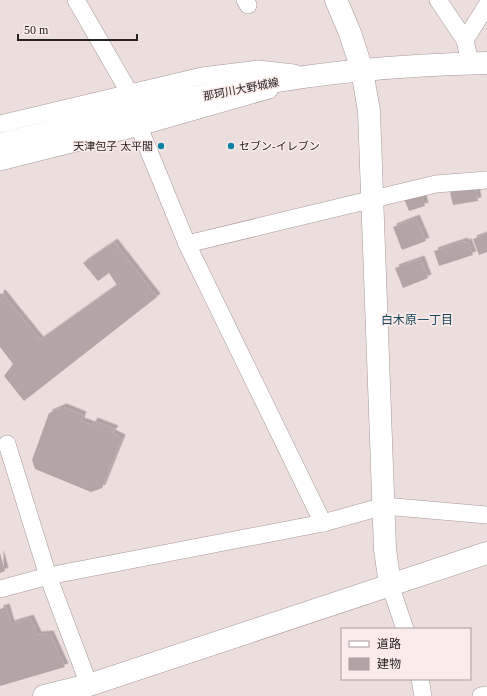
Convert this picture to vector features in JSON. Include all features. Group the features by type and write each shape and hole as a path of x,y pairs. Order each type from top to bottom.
{"street":[{"path":"76,0 129,92"},
{"path":"336,0 350,33 362,70 370,111 385,549 390,585 405,628"},
{"path":"438,0 479,63"},
{"path":"465,40 487,5"},
{"name":"那珂川大野城線","path":"0,144 230,90 314,76 362,70 479,63"},
{"path":"0,124 129,92 202,76 258,69 314,76"},
{"path":"0,162 248,98 314,76"},
{"path":"139,127 187,244 323,523"},
{"path":"187,244 436,184 487,180"},
{"path":"8,444 48,576 89,685"},
{"path":"0,590 48,576 323,523 384,506 487,515"},
{"path":"44,696 89,685 487,553"},
{"path":"420,680 423,696"},
{"path":"482,696 487,695"}],"building":[{"path":"475,183 478,201 453,205 449,188"},
{"path":"421,191 425,206 409,211 403,196"},
{"path":"416,218 426,241 402,250 393,227"},
{"path":"487,234 487,252 479,255 473,239"},
{"path":"464,241 465,243 468,242 473,255 439,266 434,251"},
{"path":"114,242 157,297 24,401 4,376 13,364 0,347 0,294 2,293 40,340 117,285 109,273 98,281 83,263"},
{"path":"421,259 428,278 403,288 395,268"},
{"path":"63,407 83,415 81,421 92,425 94,421 115,429 112,433 122,438 102,488 91,492 35,469 32,460 49,413"},
{"path":"0,553 5,571 0,573"},
{"path":"6,607 11,624 30,618 38,635 50,634 65,667 0,686 0,609"}],"place":[{"name":"天津包子 太平閣","path":"161,146"},
{"name":"セブン-イレブン","path":"231,146"}],"district":[{"name":"白木原一丁目","path":"417,320"}]}
